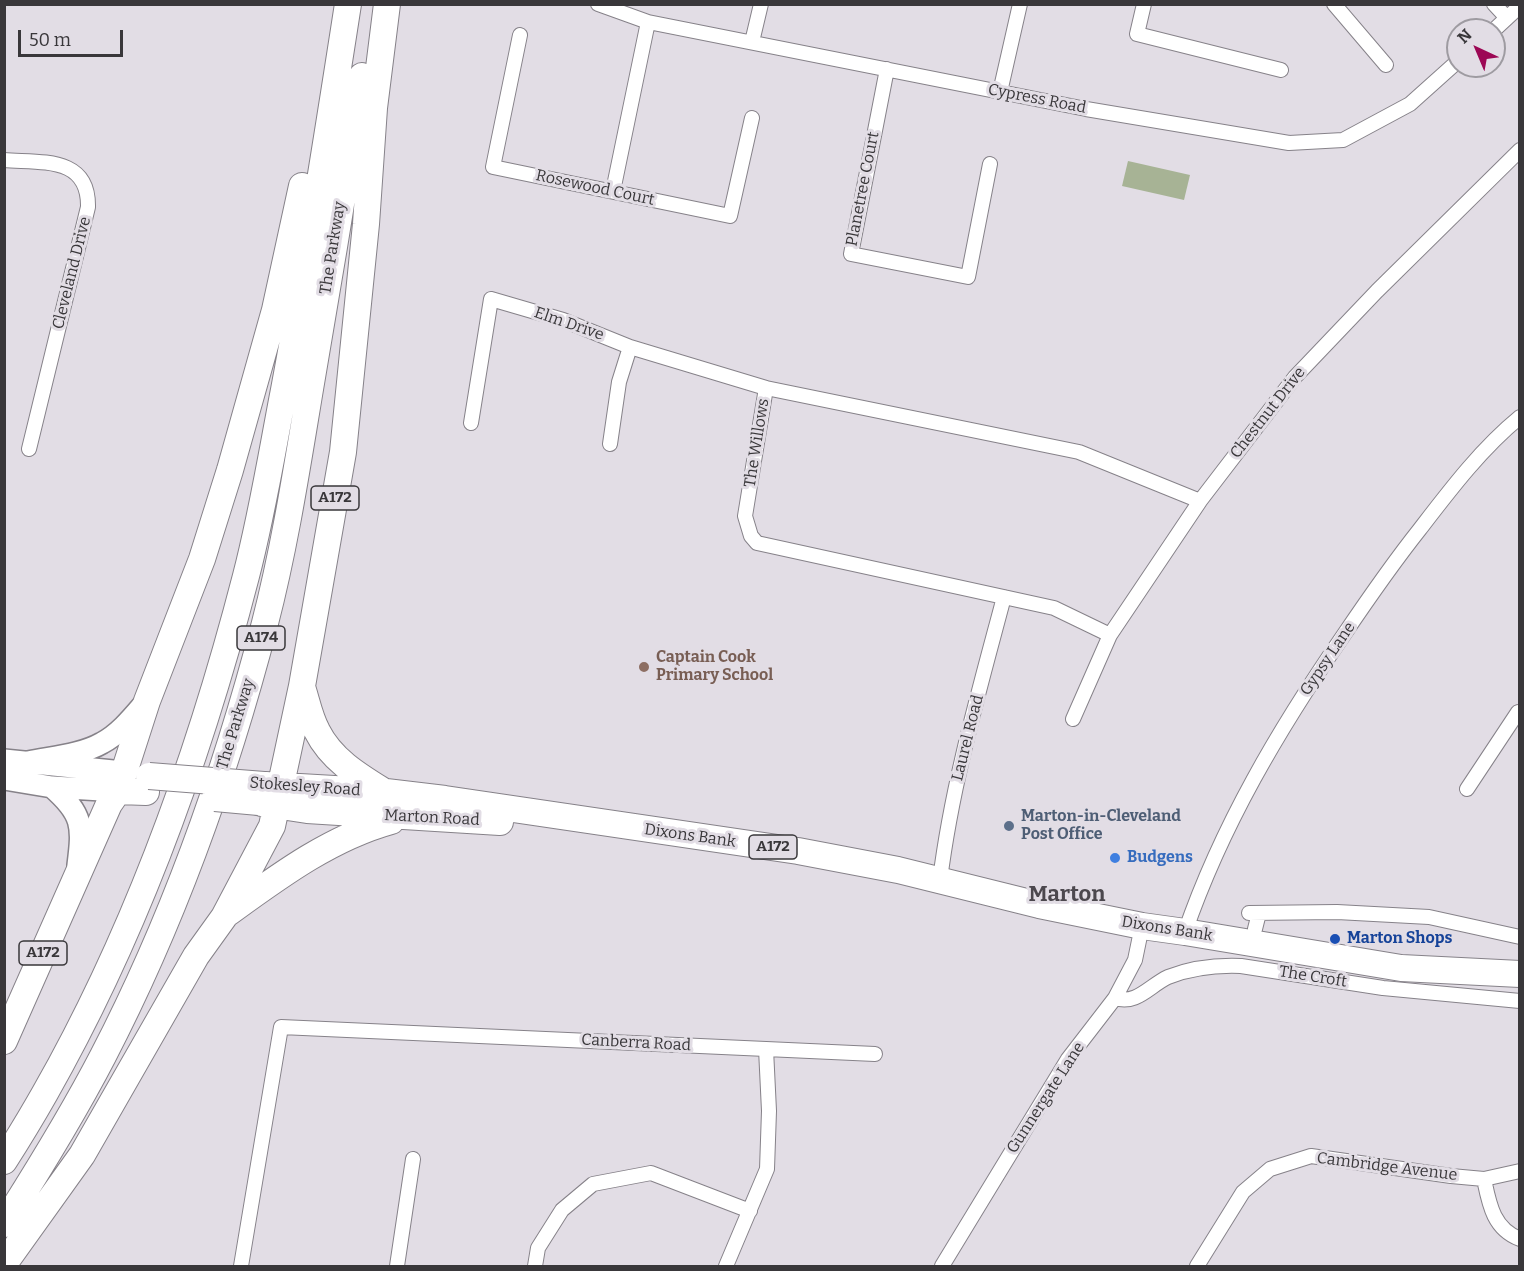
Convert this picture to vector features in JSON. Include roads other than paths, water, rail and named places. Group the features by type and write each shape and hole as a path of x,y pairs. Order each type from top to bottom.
{"highway":[{"path":"120,782 147,701 202,560 230,470 275,310 297,216 320,89 342,4"},
{"name":"The Parkway","path":"4,1161 46,1092 122,938 192,760 220,666 246,574 270,465 313,225 348,4"},
{"name":"The Parkway","path":"4,1224 81,1097 136,987 194,847 228,753 266,621 292,496 373,4"},
{"name":"A172","path":"271,795 302,686 343,452 366,224 374,108 387,4"},
{"name":"A172","path":"302,686 316,729 328,749 345,766 386,792"},
{"name":"A172","path":"4,1041 108,804 120,782"},
{"name":"Stokesley Road","path":"120,782 271,795 386,792 444,809"},
{"path":"4,1264 82,1155 196,956 224,917 272,826 271,795"},
{"name":"Marton Road","path":"271,795 307,810 406,817 444,809 559,825 605,824"},
{"path":"224,917 305,859 340,840 377,825 406,817"},
{"name":"Dixons Bank","path":"605,824 798,851 940,880 1039,905 1142,926 1401,968 1520,974"}],"main road":[{"path":"28,762 83,751 102,743 127,724 147,701"},
{"name":"Stokesley Road","path":"4,760 28,762 120,782"},
{"name":"Stokesley Road","path":"4,779 52,788 120,782"},
{"name":"A172","path":"52,788 65,800 79,819 81,829 76,878"}],"street":[{"name":"Cypress Road","path":"598,4 648,22 1086,109 1289,143 1343,140 1410,104 1446,72"},
{"path":"752,42 761,4"},
{"path":"1000,92 1020,4"},
{"path":"1144,4 1137,34 1281,70"},
{"path":"1494,4 1507,18 1520,6"},
{"path":"1341,7 1386,65"},
{"path":"613,191 648,22"},
{"name":"Rosewood Court","path":"520,35 493,167 730,216 752,118"},
{"name":"Planetree Court","path":"887,69 851,254 968,277 990,164"},
{"name":"Chestnut Drive","path":"1073,719 1110,635 1200,501 1294,377 1377,291 1520,150"},
{"name":"Cleveland Drive","path":"4,160 65,166 76,172 85,182 89,192 88,207 29,449"},
{"name":"Elm Drive","path":"471,423 491,299 563,320 630,347 766,388"},
{"path":"610,444 620,382 630,347"},
{"name":"The Willows","path":"1110,635 1054,608 757,543 751,536 745,516 766,388 1079,452 1200,501"},
{"name":"Gypsy Lane","path":"1185,932 1202,883 1234,813 1272,744 1296,707 1394,562 1442,500 1489,446 1520,417"},
{"name":"Laurel Road","path":"940,880 960,765 1004,597"},
{"path":"1467,789 1519,712"},
{"path":"1255,929 1254,913 1337,912 1429,917 1520,937"},
{"name":"Gunnergate Lane","path":"942,1266 1068,1059 1115,998 1135,960 1142,926"},
{"name":"The Croft","path":"1115,998 1124,1001 1133,999 1167,978 1192,970 1221,965 1241,966 1383,988 1520,1001"},
{"name":"Canberra Road","path":"241,1266 281,1027 875,1054"},
{"path":"726,1266 767,1169 769,1110 766,1049"},
{"name":"Cambridge Avenue","path":"1197,1266 1243,1192 1270,1169 1311,1156 1484,1179 1520,1171"},
{"path":"397,1266 413,1159"},
{"path":"535,1266 538,1248 562,1210 593,1184 651,1173 750,1211"},
{"path":"1484,1179 1490,1208 1500,1227 1520,1239"}],"place":[{"name":"Captain Cook Primary School","path":"644,667"},
{"name":"Marton-in-Cleveland Post Office","path":"1009,826"},
{"name":"Budgens","path":"1115,858"},
{"name":"Marton Shops","path":"1335,939"}],"district":[{"name":"Marton","path":"1067,895"}]}
